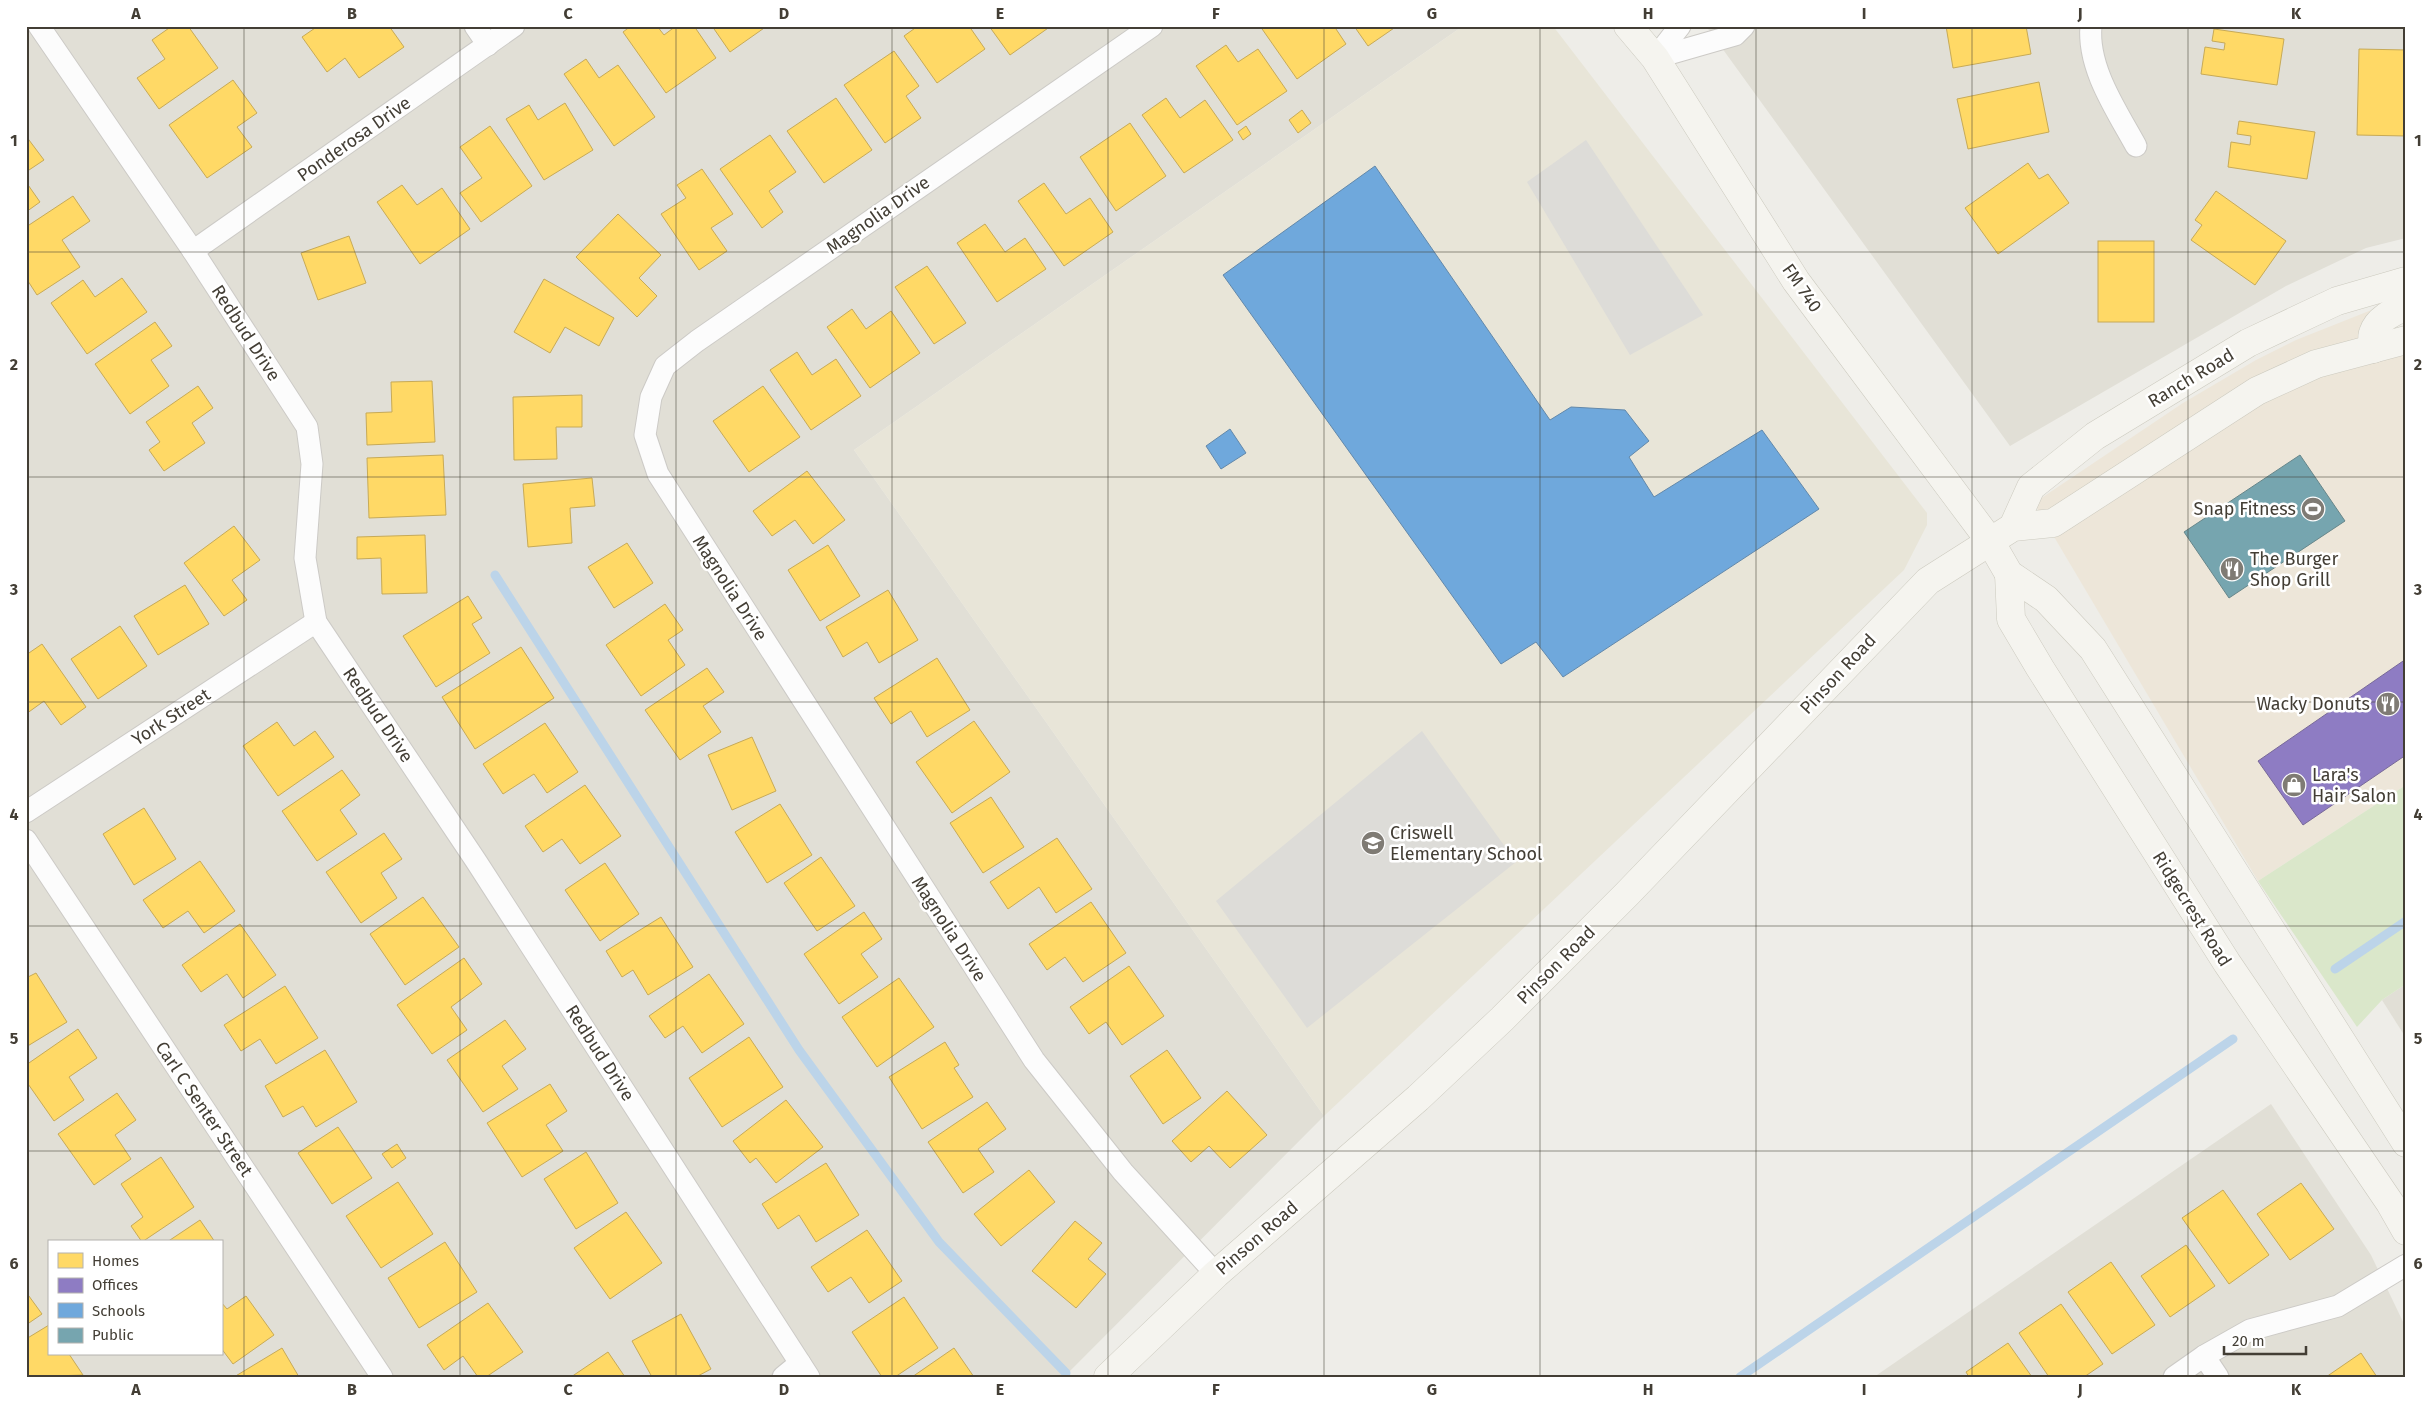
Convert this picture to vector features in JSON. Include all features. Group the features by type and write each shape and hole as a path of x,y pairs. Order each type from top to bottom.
{"main road":[{"name":"FM 740","path":"1628,26 1655,58 1796,281 1990,541"},
{"name":"Ranch Road","path":"2013,527 2031,488 2095,436 2248,343 2337,301 2406,281"},
{"path":"2373,349 2372,334 2379,323 2394,310 2406,306"},
{"path":"1990,541 2013,527 2053,523 2257,390 2316,364 2406,340"},
{"name":"Pinson Road","path":"1108,1377 1216,1274 1418,1098 1502,1019 1627,894 1928,581 1990,541"},
{"name":"Ridgecrest Road","path":"1990,541 2009,574 2046,599 2093,649 2406,1143"},
{"name":"Ridgecrest Road","path":"2009,574 2011,618 2040,668 2227,963 2390,1203 2406,1231"}],"street":[{"name":"Redbud Drive","path":"39,26 192,251 307,427 312,464 305,558 316,622 476,861 804,1370"},
{"path":"475,26 488,45"},
{"name":"Ponderosa Drive","path":"192,251 514,26"},
{"name":"Magnolia Drive","path":"1152,26 697,341 665,366 650,397 645,434 658,474 1034,1060 1123,1172 1216,1274"},
{"path":"1655,58 1680,26"},
{"path":"1655,58 1735,35 1744,26"},
{"path":"2091,26 2094,57 2104,85 2136,146"},
{"name":"York Street","path":"26,812 316,622"},
{"name":"Carl C Senter Street","path":"26,840 382,1377"},
{"path":"2174,1377 2204,1356 2250,1330 2338,1306 2406,1264"},
{"path":"2204,1356 2218,1377"},
{"path":"783,1377 804,1370"}],"shaded area":[{"path":"26,26 1463,26 854,450 1324,1116 1064,1377 26,1377"},
{"name":"Criswell Elementary School","path":"1463,26 1553,26 1927,513 1927,525 1904,570 1324,1116 854,450"},
{"path":"1706,26 2406,26 2406,238 2366,248 2286,286 2010,446"},
{"path":"1586,140 1703,315 1630,355 1527,182"},
{"path":"2379,307 2406,344 2406,785 2258,881 2034,503 2183,403 2256,360 2296,340"},
{"path":"1422,731 1516,862 1307,1028 1216,901"},
{"path":"2406,984 2406,1038 2382,1000"},
{"path":"2271,1104 2371,1255 2406,1328 2406,1377 1874,1377"}],"green space":[{"path":"2406,785 2406,984 2382,1000 2357,1027 2258,881"}],"building: Homes":[{"path":"172,26 188,26 218,68 159,109 137,78 165,59 152,40"},
{"path":"318,26 389,26 404,47 359,78 345,58 327,72 302,37"},
{"path":"631,26 657,26 664,35 676,26 694,26 716,58 666,93 623,32"},
{"path":"712,26 767,26 730,52"},
{"path":"918,26 969,26 985,49 937,83 904,36"},
{"path":"989,26 1051,26 1010,55"},
{"path":"1260,26 1334,26 1346,44 1297,79"},
{"path":"1354,26 1397,26 1368,46"},
{"path":"1946,26 2026,26 2031,54 1953,68"},
{"path":"2214,29 2284,39 2277,85 2201,74 2205,47 2224,50 2225,43 2212,41"},
{"path":"1226,45 1238,62 1258,49 1287,91 1237,125 1196,66"},
{"path":"2359,49 2406,50 2406,136 2357,135"},
{"path":"894,51 919,86 906,96 921,118 885,143 844,85"},
{"path":"586,59 599,78 618,65 655,117 614,146 564,74"},
{"path":"233,80 257,113 237,127 252,147 207,178 169,125"},
{"path":"2039,82 2049,132 1968,149 1957,99"},
{"path":"836,98 872,150 824,183 787,131"},
{"path":"1166,98 1180,118 1205,100 1233,140 1184,173 1142,115"},
{"path":"565,103 593,150 544,180 506,119 529,105 538,120"},
{"path":"1302,110 1311,123 1298,133 1289,120"},
{"path":"2239,121 2315,132 2307,179 2228,167 2231,142 2250,145 2251,136 2237,134"},
{"path":"1130,123 1166,176 1116,211 1080,157"},
{"path":"490,126 532,186 481,222 460,193 482,178 460,147"},
{"path":"1246,126 1251,134 1243,140 1238,132"},
{"path":"770,135 796,172 769,191 783,212 762,228 720,169"},
{"path":"26,136 44,160 26,172"},
{"path":"2028,163 2039,179 2048,174 2069,203 1998,254 1965,208"},
{"path":"702,169 733,214 711,228 727,251 699,270 661,214 686,198 677,185"},
{"path":"26,182 40,202 26,212"},
{"path":"1044,183 1066,214 1090,198 1113,232 1064,266 1018,201"},
{"path":"402,185 417,205 442,188 470,229 420,264 377,202"},
{"path":"2216,191 2286,241 2255,285 2191,240 2202,225 2195,220"},
{"path":"73,196 90,221 62,240 80,267 37,295 26,278 26,227"},
{"path":"618,214 661,255 639,278 657,296 637,317 576,257"},
{"path":"985,224 1005,252 1025,238 1046,269 997,302 957,243"},
{"path":"349,236 366,283 318,300 301,253"},
{"path":"2098,241 2154,241 2154,322 2098,322"},
{"path":"927,266 966,323 934,344 895,287"},
{"path":"122,278 147,312 87,354 51,303 83,280 95,297"},
{"path":"544,279 614,318 599,346 565,327 550,353 514,332"},
{"path":"852,309 866,329 891,311 920,353 870,388 827,327"},
{"path":"155,322 172,346 151,360 169,386 130,414 95,364"},
{"path":"797,352 812,375 836,359 861,396 811,430 770,370"},
{"path":"432,381 435,442 367,445 366,413 392,412 391,382"},
{"path":"198,386 213,408 192,423 205,443 164,471 149,450 160,442 146,422"},
{"path":"763,386 800,437 749,472 713,421"},
{"path":"582,395 582,427 556,427 557,459 514,460 513,397"},
{"path":"443,455 446,515 369,518 367,458"},
{"path":"807,471 845,520 813,544 795,520 772,536 753,511"},
{"path":"592,478 595,506 570,508 572,543 528,547 523,484"},
{"path":"234,526 260,560 232,580 247,600 224,616 184,563"},
{"path":"425,535 427,593 382,594 381,558 357,559 357,537"},
{"path":"627,543 653,583 614,608 588,567"},
{"path":"828,545 860,596 820,621 788,570"},
{"path":"185,585 209,624 158,655 134,616"},
{"path":"888,590 918,640 879,663 867,642 843,657 826,627"},
{"path":"468,596 482,618 472,624 490,653 436,687 403,636"},
{"path":"665,604 683,630 668,640 685,665 641,696 606,645"},
{"path":"120,626 147,666 98,699 71,659"},
{"path":"42,644 86,707 61,725 44,701 26,714 26,655"},
{"path":"521,647 554,698 475,749 442,697"},
{"path":"937,658 970,710 927,737 911,711 891,724 874,698"},
{"path":"707,668 724,692 703,706 721,732 680,760 645,710"},
{"path":"974,721 1010,772 952,813 916,762"},
{"path":"277,722 294,746 315,731 334,757 278,796 243,746"},
{"path":"545,723 578,772 547,793 534,774 503,794 483,764"},
{"path":"752,737 776,791 732,810 708,755"},
{"path":"342,770 360,795 340,810 357,834 317,861 282,811"},
{"path":"585,785 621,836 580,864 562,839 543,852 525,826"},
{"path":"991,797 1024,847 983,873 950,823"},
{"path":"780,804 812,855 767,883 735,832"},
{"path":"144,808 176,859 134,885 103,834"},
{"path":"384,833 402,859 381,873 397,898 361,923 326,872"},
{"path":"1057,838 1092,889 1056,913 1039,887 1008,909 990,882"},
{"path":"821,857 855,906 817,931 784,883"},
{"path":"200,861 235,911 204,933 188,911 163,928 143,900"},
{"path":"605,863 639,914 600,941 565,890"},
{"path":"423,897 459,947 405,985 370,934"},
{"path":"1091,902 1126,953 1083,982 1065,957 1047,970 1029,944"},
{"path":"864,912 882,939 861,954 878,977 839,1004 804,954"},
{"path":"661,917 693,967 648,995 633,970 622,977 606,951"},
{"path":"240,924 276,975 243,998 227,974 201,992 182,965"},
{"path":"464,958 482,984 451,1007 467,1030 432,1054 397,1005"},
{"path":"1129,966 1164,1016 1122,1045 1106,1022 1089,1034 1070,1007"},
{"path":"36,973 67,1022 26,1047 26,978"},
{"path":"709,974 744,1024 702,1053 683,1026 665,1038 649,1016"},
{"path":"899,978 934,1027 877,1067 842,1017"},
{"path":"285,986 318,1038 276,1064 260,1039 241,1051 224,1025"},
{"path":"505,1020 526,1049 502,1066 518,1089 483,1112 447,1060"},
{"path":"78,1029 97,1058 69,1077 84,1100 54,1121 26,1081 26,1065"},
{"path":"749,1037 783,1087 722,1127 689,1078"},
{"path":"945,1042 959,1065 954,1068 973,1097 922,1129 889,1077"},
{"path":"325,1050 357,1102 316,1127 303,1106 283,1117 265,1086"},
{"path":"1167,1050 1201,1098 1163,1124 1130,1076"},
{"path":"550,1084 567,1111 546,1125 563,1151 522,1177 487,1123"},
{"path":"1227,1091 1267,1135 1230,1168 1209,1146 1191,1162 1172,1141"},
{"path":"117,1093 136,1120 115,1135 131,1159 94,1185 58,1134"},
{"path":"786,1100 823,1147 776,1183 756,1158 750,1163 733,1141"},
{"path":"987,1102 1006,1129 978,1149 994,1172 963,1193 928,1142"},
{"path":"338,1127 372,1178 332,1204 298,1153"},
{"path":"397,1144 406,1158 392,1168 382,1154"},
{"path":"586,1152 618,1203 576,1229 544,1179"},
{"path":"161,1157 194,1207 145,1240 141,1240 131,1226 143,1217 121,1184"},
{"path":"826,1163 859,1215 816,1242 799,1215 778,1229 762,1204"},
{"path":"1029,1170 1055,1202 1001,1246 974,1214"},
{"path":"398,1182 433,1234 381,1268 346,1216"},
{"path":"2301,1183 2334,1229 2290,1260 2257,1214"},
{"path":"2223,1190 2269,1255 2229,1284 2182,1218"},
{"path":"626,1212 662,1263 610,1299 574,1248"},
{"path":"200,1220 214,1240 170,1240"},
{"path":"1075,1221 1102,1243 1088,1259 1106,1274 1076,1308 1032,1271"},
{"path":"867,1230 902,1281 869,1303 851,1277 828,1292 811,1267"},
{"path":"445,1242 477,1292 419,1328 388,1278"},
{"path":"2186,1245 2215,1286 2170,1317 2141,1276"},
{"path":"2111,1262 2155,1325 2112,1354 2068,1292"},
{"path":"26,1292 42,1314 26,1325"},
{"path":"246,1296 274,1335 233,1364 222,1349 222,1303 227,1309"},
{"path":"904,1297 938,1348 895,1377 882,1377 852,1332"},
{"path":"488,1303 523,1352 486,1377 478,1377 463,1356 444,1370 427,1345"},
{"path":"2061,1304 2103,1364 2084,1377 2049,1377 2019,1333"},
{"path":"681,1314 711,1369 696,1377 652,1377 632,1341"},
{"path":"48,1326 48,1356 70,1356 83,1375 26,1377 26,1339"},
{"path":"2008,1343 2032,1377 1969,1377 1966,1372"},
{"path":"282,1348 299,1377 234,1377"},
{"path":"954,1348 974,1377 912,1377"},
{"path":"608,1352 625,1377 571,1377"},
{"path":"2361,1353 2377,1377 2326,1377"}],"building: Offices":[{"path":"2406,659 2406,755 2303,825 2258,761"}],"building: Schools":[{"path":"1375,166 1550,420 1571,407 1625,410 1649,441 1629,457 1654,497 1762,430 1819,509 1563,677 1536,642 1501,664 1223,275"},
{"path":"1230,429 1246,453 1221,469 1206,446"}],"building: Public":[{"path":"2300,455 2345,521 2229,598 2184,532"}],"waterway":[{"path":"495,575 799,1050 939,1242 1066,1373"},
{"path":"2335,969 2406,921"},
{"path":"1740,1377 2233,1039"}],"place":[{"name":"Snap Fitness","path":"2313,509"},
{"name":"The Burger Shop Grill","path":"2232,569"},
{"name":"Wacky Donuts","path":"2388,704"},
{"name":"Lara's Hair Salon","path":"2294,785"},
{"name":"Criswell Elementary School","path":"1373,843"}]}
